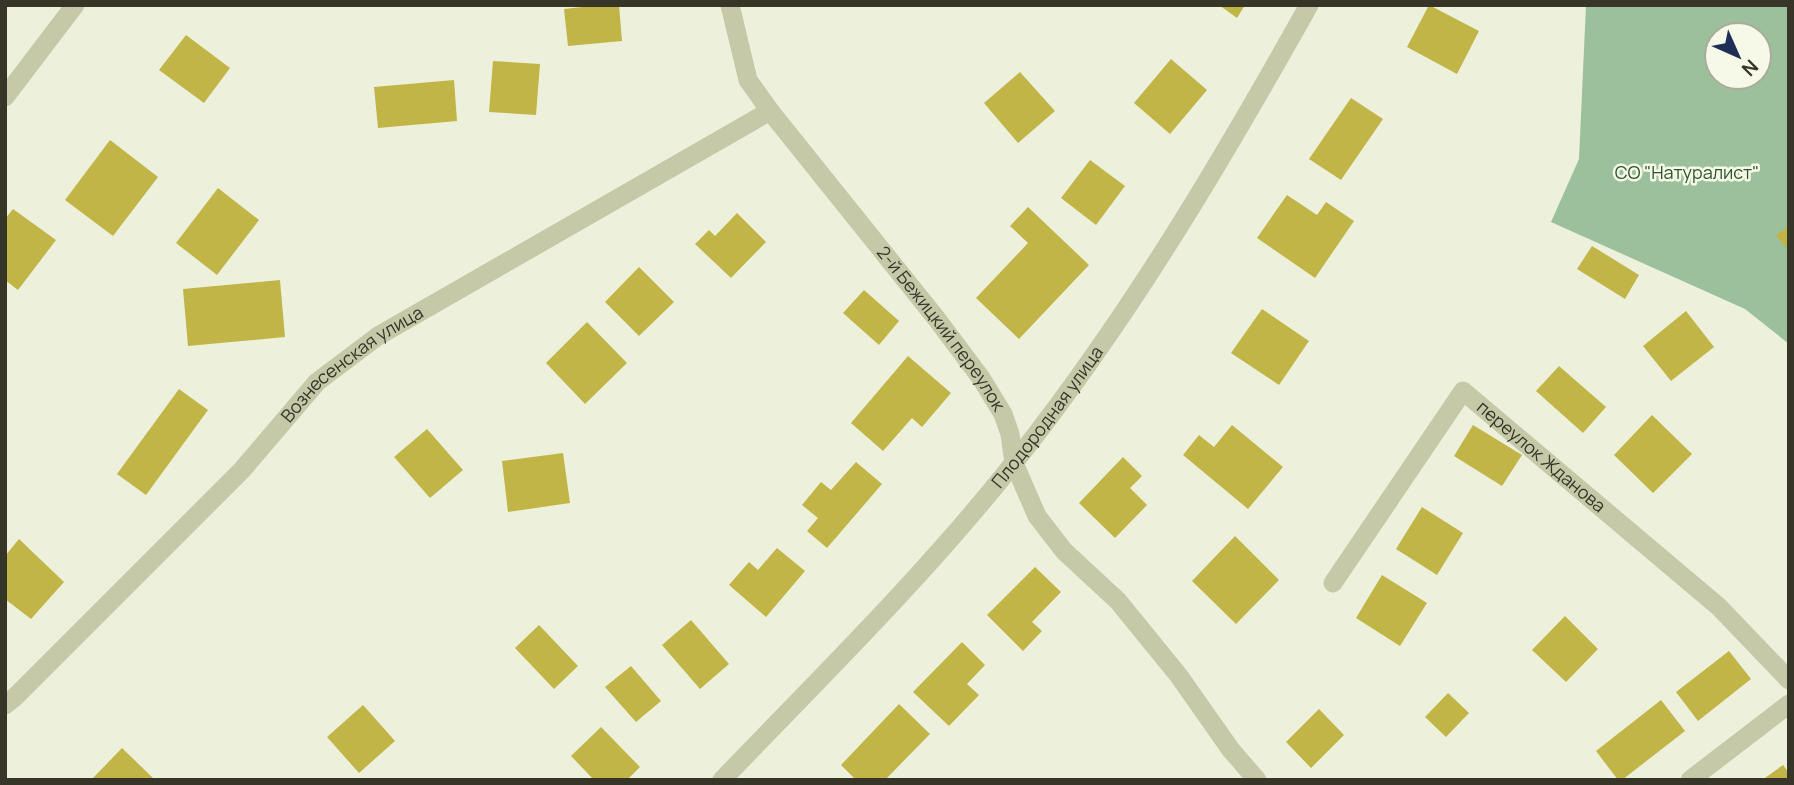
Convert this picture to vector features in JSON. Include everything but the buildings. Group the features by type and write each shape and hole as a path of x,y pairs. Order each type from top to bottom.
{"street":[{"path":"5,97 75,5"},
{"name":"2-й Бежицкий переулок","path":"730,5 748,80 927,307 981,378 1003,414 1010,434 1014,463 1037,516 1057,542 1118,601 1180,676 1231,750 1257,780"},
{"name":"Плодородная улица","path":"722,780 947,542 1014,463 1092,358 1196,201 1309,5"},
{"name":"Вознесенская улица","path":"5,705 242,470 317,382 378,336 770,111"},
{"name":"переулок Жданова","path":"1333,583 1463,391 1719,607 1789,680"},
{"path":"1690,780 1789,704"}],"green space":[{"name":"СО \"Натуралист\"","path":"1586,5 1789,5 1789,344 1745,309 1551,222 1579,159"}]}
